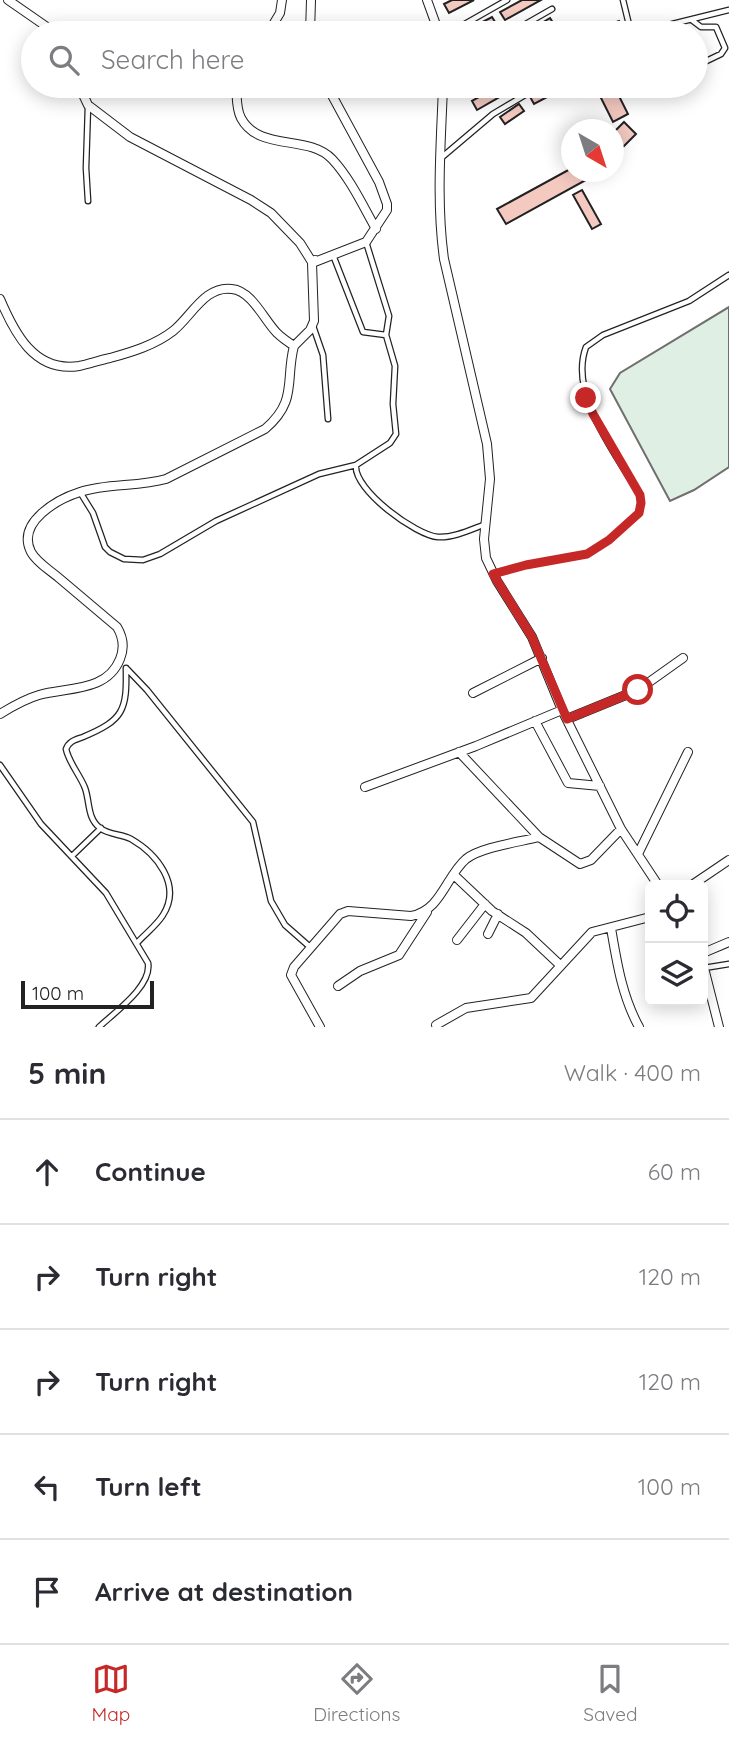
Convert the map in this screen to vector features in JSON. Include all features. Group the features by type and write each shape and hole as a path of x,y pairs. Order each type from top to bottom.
{"street":[{"path":"8,0 38,21"},
{"path":"275,21 280,13 282,0"},
{"path":"311,21 312,0"},
{"path":"427,0 435,21"},
{"path":"85,98 88,105 130,137 251,200 286,228 312,261 366,242 384,217 387,204 379,183 333,98"},
{"path":"237,98 239,116 248,128 280,141 309,146 332,159 376,229"},
{"path":"443,98 439,208 444,259 487,444 490,480 484,538 486,558 532,637 562,710 621,829 655,880"},
{"path":"0,714 41,694 96,684 115,668 123,646 122,635 117,627 45,567 31,552 30,534 41,513 58,500 80,492 166,479 265,429 281,412 290,391 294,346 313,326 311,267 316,260"},
{"path":"0,299 15,332 26,346 37,356 64,366 76,366 120,355 155,342 174,330 207,296 230,288 249,298 277,333 294,346"},
{"path":"473,693 542,658"},
{"path":"567,719 638,690 683,658"},
{"path":"365,787 562,710"},
{"path":"536,721 568,783 600,786"},
{"path":"459,752 539,838 573,860 584,864 592,860 621,829"},
{"path":"638,854 688,752"},
{"path":"338,986 360,971 399,955 428,910 455,876 459,866 471,856 539,838"},
{"path":"699,880 729,860"},
{"path":"455,876 485,904 526,933 560,965"},
{"path":"457,940 485,904"},
{"path":"320,1027 291,975 294,967 340,914 348,911 411,916 428,910"},
{"path":"488,934 498,914"},
{"path":"436,1024 466,1008 531,998 592,932 645,918"},
{"path":"611,928 622,990 639,1027"},
{"path":"708,951 729,942"},
{"path":"708,985 719,1027"}],"lane":[{"path":"470,21 507,0"},
{"path":"623,0 630,21"},
{"path":"531,21 552,9"},
{"path":"693,21 729,10"},
{"path":"708,27 716,27 725,48 721,54 708,60"},
{"path":"441,158 493,114 520,98"},
{"path":"88,105 88,201"},
{"path":"80,492 93,513 104,547 124,559 143,560 160,554 216,521 319,474 356,465 390,443 396,434 393,404 396,377 386,335 389,316 366,242"},
{"path":"332,254 363,332 386,335"},
{"path":"493,574 587,554 609,540 639,513 640,495 586,398 581,372 583,354 593,340 689,301 729,275"},
{"path":"313,326 323,355 328,419"},
{"path":"356,465 358,479 374,501 428,535 447,537 486,524"},
{"path":"119,661 147,690 212,773 247,812 256,826 260,858 269,894 278,915 285,925 311,947"},
{"path":"126,668 126,698 122,710 103,727 70,742 66,749 85,788 90,814 101,828 140,844 159,863 169,881 165,912 137,943"},
{"path":"0,765 41,824 106,893 148,963 147,979 99,1027"},
{"path":"72,856 101,828"},
{"path":"708,966 729,964"}],"green space":[{"path":"729,307 729,467 694,490 670,501 610,389 620,373"}],"building":[{"path":"452,0 474,0 449,13 444,4"},
{"path":"522,0 541,0 505,20 500,12"},
{"path":"477,98 498,98 477,110 472,101"},
{"path":"531,98 545,98 534,104"},
{"path":"601,98 620,98 628,114 612,119"},
{"path":"519,104 524,111 505,124 500,117"},
{"path":"624,122 636,134 624,146"},
{"path":"561,174 561,182 582,182 506,224 497,209"},
{"path":"582,190 601,224 592,229 573,195"}],"route":[{"path":"586,398 640,495 639,513 609,540 587,554 542,561 493,574 532,637 567,719 638,690"}]}
